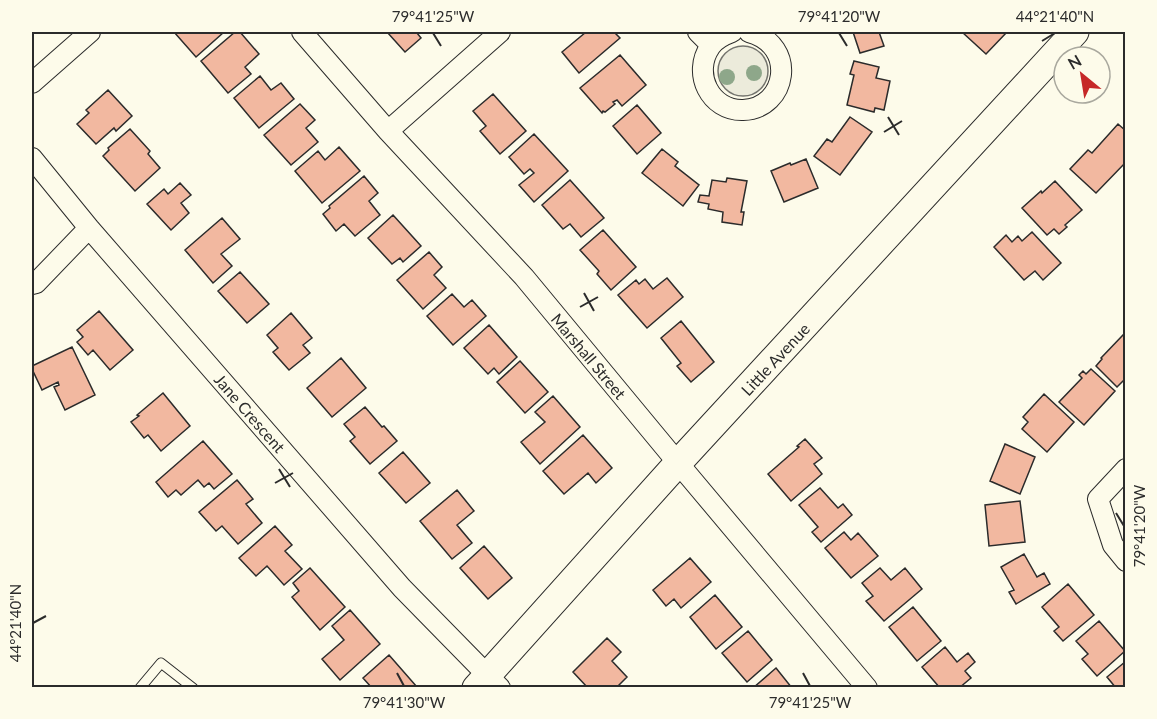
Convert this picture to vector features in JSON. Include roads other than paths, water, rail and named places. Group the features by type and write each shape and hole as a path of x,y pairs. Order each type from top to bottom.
{"street":[{"path":"32,83 90,32"},
{"name":"Marshall Street","path":"302,32 388,131 524,277 867,687"},
{"path":"388,131 500,32"},
{"path":"732,32 704,38 702,70 704,82 710,94 719,103 744,110 767,101 776,91 781,79 781,65 777,52 770,42 759,34 749,32"},
{"name":"Little Avenue","path":"488,683 678,463 1075,32"},
{"name":"Jane Crescent","path":"32,158 89,228 402,588 488,683"},
{"path":"32,284 36,283 89,228"},
{"path":"1125,469 1098,499 1113,545 1125,561"}],"lane":[{"path":"140,687 161,663 193,687"}]}
